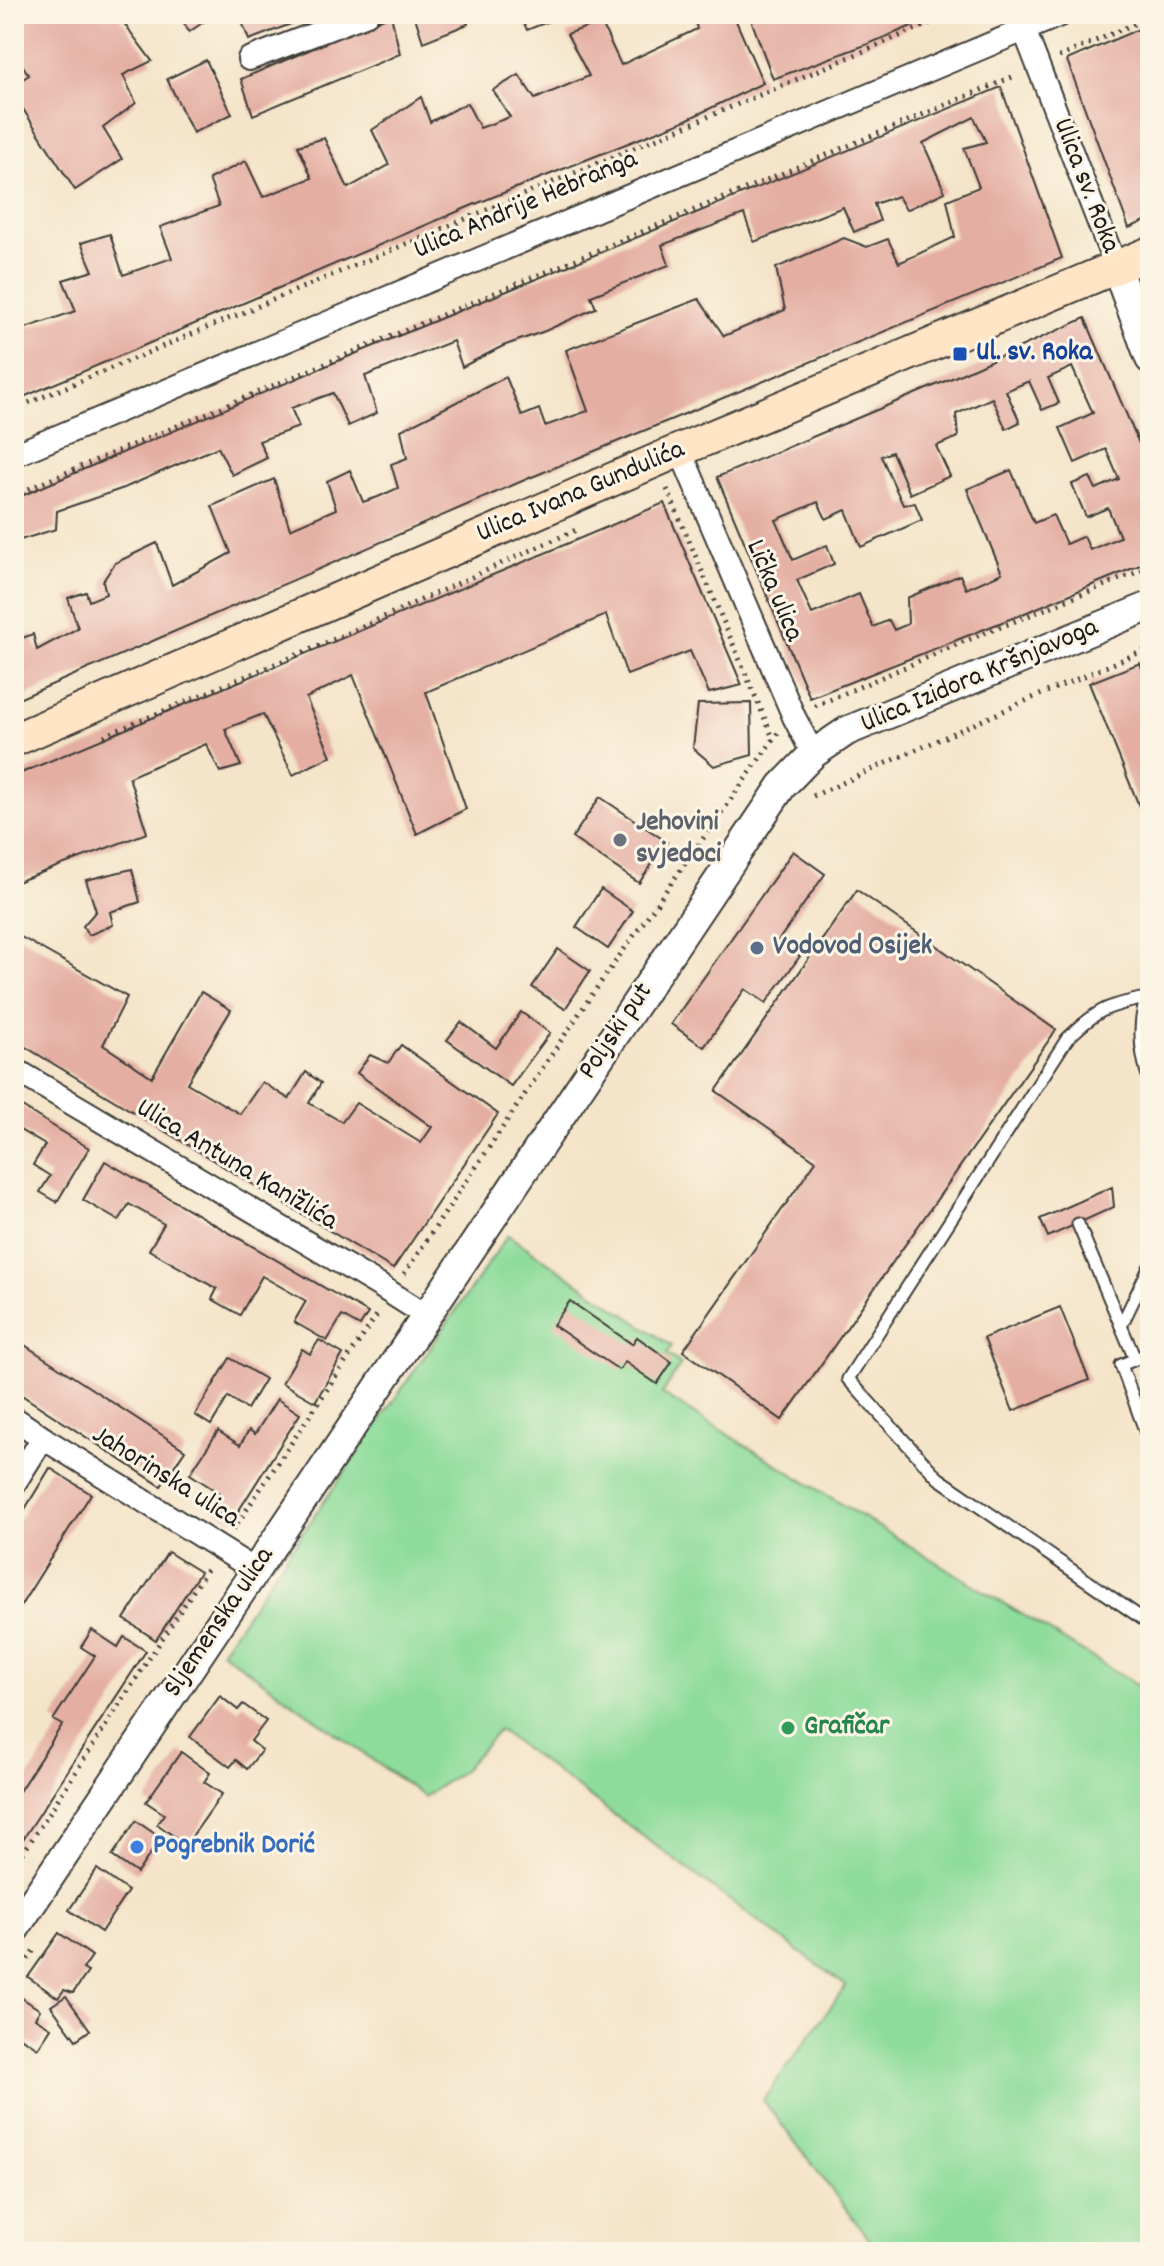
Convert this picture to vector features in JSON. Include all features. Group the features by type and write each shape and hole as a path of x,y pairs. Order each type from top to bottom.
{"main road":[{"name":"Ulica Ivana Gundulića","path":"14,740 686,463 1150,253"}],"street":[{"path":"249,59 367,14"},
{"name":"Ulica Andrije Hebranga","path":"14,455 1021,22 1062,14"},
{"name":"Ulica sv. Roka","path":"1021,22 1150,359"},
{"name":"Lička ulica","path":"686,463 794,717 813,754"},
{"name":"Ulica Izidora Kršnjavoga","path":"813,754 847,731 1150,606"},
{"name":"Poljski put","path":"427,1316 769,805 813,754"},
{"name":"Ulica Antuna Kanižlića","path":"14,1069 427,1316"},
{"name":"Sljemenska ulica","path":"26,1937 255,1570 427,1316"},
{"name":"Jahorinska ulica","path":"14,1418 255,1570"},
{"path":"14,1484 43,1438"}],"lane":[{"path":"1148,993 1140,1030 1143,1063 1150,1082"},
{"path":"1148,993 1103,1008 1067,1039 848,1379 938,1478 1150,1624"},
{"path":"1078,1224 1135,1359"},
{"path":"1121,1326 1150,1266"},
{"path":"1150,1353 1121,1365 1150,1444"}],"path":[{"path":"14,409 952,14"},
{"path":"14,495 1150,17"},
{"path":"686,463 667,489 773,738"},
{"path":"102,736 337,638 581,528"},
{"path":"806,801 816,793 1150,648"},
{"path":"14,1979 26,1937"}],"green space":[{"path":"508,1235 672,1346 667,1354 681,1364 662,1394 1150,1693 1150,2252 879,2252 763,2100 846,1986 499,1730 463,1770 424,1797 221,1651"}],"building":[{"path":"14,14 117,14 152,61 123,75 136,103 103,128 122,159 75,190 14,95 14,85 29,75 14,53"},
{"path":"179,14 215,14 189,32"},
{"path":"239,14 317,14 249,40"},
{"path":"414,14 465,14 468,24 423,42"},
{"path":"520,14 567,14 527,30"},
{"path":"693,14 733,14 763,83 686,120 473,205 14,401 14,332 76,311 63,280 93,271 81,243 110,234 123,275 172,258 160,227 219,206 209,179 246,161 263,197 312,178 298,146 324,138 348,188 389,165 372,130 421,97 430,122 467,103 480,128 510,117 493,90 519,75 535,99 589,76 567,34 601,22 621,65 697,29"},
{"path":"749,14 941,14 773,79"},
{"path":"391,15 400,54 253,115 241,79"},
{"path":"1150,24 1150,219 1129,228 1067,60"},
{"path":"206,60 232,114 193,133 167,79"},
{"path":"1001,87 1062,258 527,479 14,701 14,641 33,634 37,650 78,628 68,598 86,592 89,601 106,594 103,581 115,563 157,543 172,585 231,553 212,506 274,479 290,529 336,509 327,481 350,470 363,502 378,497 398,488 391,464 407,458 401,430 506,377 522,416 539,409 545,426 588,411 566,350 699,299 724,336 785,310 776,268 844,238 867,247 888,239 899,263 955,237 947,200 979,187 964,148 986,142 974,117 923,143 945,192 906,210 898,196 874,204 880,221 854,232 843,207 754,242 744,214 662,245 669,265 591,296 596,308 503,346 462,367 453,341 365,376 377,413 348,426 333,393 291,408 299,427 259,441 267,458 232,475 218,447 124,488 57,511 56,529 14,542 14,499 333,363"},
{"path":"1085,318 1150,469 1150,561 810,698 717,477 941,383","holes":["1072,367 1093,413 1060,428 1075,463 1106,449 1119,479 1096,489 1090,477 1072,484 1086,517 1108,508 1120,537 1090,550 1084,536 1066,544 1053,515 1034,523 1011,470 967,489 1002,573 966,589 960,575 907,598 908,624 894,630 889,620 873,627 859,594 812,614 797,580 834,564 827,545 793,560 776,520 818,502 826,519 846,510 861,547 922,520 915,503 903,505 881,456 892,452 910,494 950,476 936,446 958,437 956,414 992,398 1006,429 1020,422 1006,391 1029,381 1042,410 1059,403 1048,378"]},
{"path":"664,503 742,685 709,693 690,651 627,675 606,615 426,692 466,809 417,834 353,675 306,698 331,756 293,775 263,714 225,729 241,766 220,772 206,744 129,777 147,833 14,883 14,776"},
{"path":"1140,663 1150,689 1150,833 1089,683"},
{"path":"751,703 752,755 714,766 693,748 698,704"},
{"name":"Jehovini svjedoci","path":"600,797 667,842 639,883 572,838"},
{"name":"Vodovod Osijek","path":"793,851 825,874 778,941 800,956 766,1003 745,989 704,1047 671,1024"},
{"path":"132,869 140,902 110,912 113,925 89,935 83,926 96,911 86,880"},
{"path":"601,889 633,911 608,949 576,927"},
{"path":"857,890 1056,1030 782,1420 683,1351 816,1161 716,1091"},
{"path":"21,937 127,997 103,1045 152,1077 201,992 231,1010 187,1083 240,1114 262,1082 289,1099 306,1072 321,1083 309,1103 342,1122 356,1103 421,1143 432,1127 357,1073 370,1055 388,1063 401,1045 498,1114 393,1269 14,1040 14,948"},
{"path":"558,949 590,971 565,1009 532,987"},
{"path":"521,1012 550,1033 511,1086 447,1040 461,1022 496,1048"},
{"path":"14,1102 89,1148 57,1202 40,1192 50,1176 33,1165 45,1145 18,1129 14,1136"},
{"path":"105,1161 368,1313 360,1326 342,1316 327,1341 294,1322 306,1301 262,1276 240,1315 212,1299 217,1289 149,1250 164,1224 129,1204 119,1221 83,1200"},
{"path":"1112,1187 1114,1207 1048,1237 1040,1219"},
{"path":"570,1301 632,1344 637,1337 672,1362 657,1384 625,1362 619,1370 553,1325"},
{"path":"1060,1307 1089,1380 1013,1411 984,1338"},
{"path":"14,1338 185,1450 161,1486 14,1390"},
{"path":"319,1340 343,1354 315,1402 282,1383 302,1349 310,1354"},
{"path":"230,1358 265,1379 247,1409 228,1397 211,1425 195,1415"},
{"path":"277,1399 300,1414 232,1521 211,1507 219,1493 190,1474 218,1431 240,1445 249,1430 255,1434"},
{"path":"50,1468 91,1494 18,1610 14,1607 14,1527"},
{"path":"168,1552 200,1572 156,1640 124,1619"},
{"path":"92,1630 118,1647 124,1637 146,1651 14,1853 14,1799 62,1725 53,1720 95,1656 81,1647"},
{"path":"220,1696 238,1710 243,1704 266,1721 251,1741 262,1750 247,1769 236,1760 230,1767 190,1737"},
{"path":"181,1752 210,1773 204,1782 222,1794 186,1845 157,1824 164,1814 146,1802"},
{"name":"Pogrebnik Dorić","path":"136,1821 161,1838 137,1873 112,1856"},
{"path":"97,1869 128,1891 101,1932 69,1910"},
{"path":"59,1933 92,1956 83,1969 88,1972 73,1993 64,1990 58,1998 28,1977"},
{"path":"16,1994 40,2010 35,2018 51,2028 38,2048 20,2037 17,2043 14,2041"},
{"path":"66,1996 90,2030 76,2040 51,2006"}],"place":[{"name":"Ul. sv. Roka","path":"960,354"},
{"name":"Jehovini svjedoci","path":"620,840"},
{"name":"Vodovod Osijek","path":"757,948"},
{"name":"Grafičar","path":"788,1728"},
{"name":"Pogrebnik Dorić","path":"137,1847"}]}
